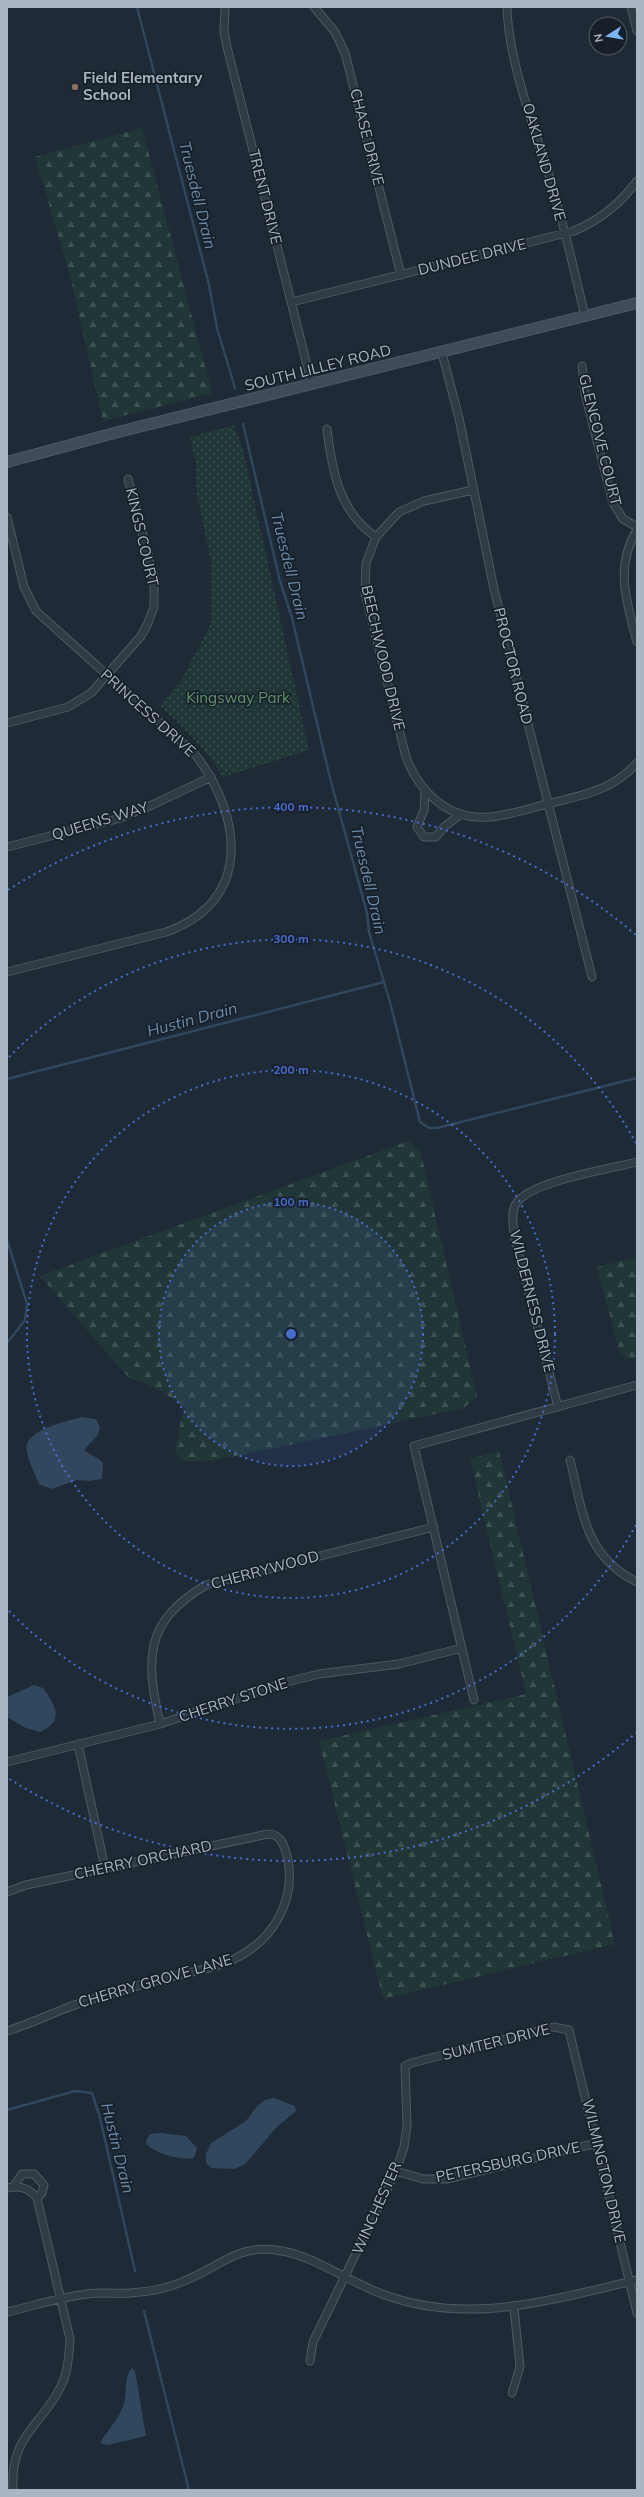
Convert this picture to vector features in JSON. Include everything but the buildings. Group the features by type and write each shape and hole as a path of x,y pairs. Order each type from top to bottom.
{"street":[{"name":"TRENT DRIVE","path":"225,7 224,32 230,59 312,385"},
{"name":"CHASE DRIVE","path":"314,7 335,32 345,53 401,275"},
{"name":"OAKLAND DRIVE","path":"507,7 510,34 529,112 546,166 585,316"},
{"path":"631,7 637,31"},
{"name":"DUNDEE DRIVE","path":"292,302 564,233 586,226 601,217 630,190 637,181"},
{"path":"630,190 637,194"},
{"name":"SOUTH LILLEY ROAD","path":"7,462 118,432 442,353 637,303"},
{"name":"PROCTOR ROAD","path":"442,353 459,418 494,590 592,977"},
{"name":"GLENCOVE COURT","path":"582,366 586,394 613,503 623,519 637,527"},
{"path":"327,429 336,480 342,498 358,522 376,537"},
{"name":"KINGS COURT","path":"7,723 68,707 91,693 141,636 151,615 155,592 154,577 128,479"},
{"name":"BEECHWOOD DRIVE","path":"473,490 437,497 409,507 390,519 376,537 366,563 365,593 406,757 414,777 425,792 444,806 461,814 495,816 602,790 620,780 637,762"},
{"name":"PRINCESS DRIVE","path":"7,517 24,587 30,602 43,619 194,753 211,777 228,816 232,836 232,852 222,885 206,908 192,920 166,932 7,972"},
{"path":"636,637 624,588 623,574 627,548 637,530"},
{"name":"QUEENS WAY","path":"7,848 117,819 152,805 211,777"},
{"path":"425,792 424,810 418,827 424,837 436,837 444,827 461,814"},
{"name":"WILDERNESS DRIVE","path":"558,1407 512,1221 516,1202 537,1188 637,1162"},
{"path":"474,1700 414,1446 637,1386"},
{"path":"570,1460 588,1532 594,1546 613,1568 637,1582"},
{"name":"CHERRYWOOD","path":"160,1724 150,1675 152,1653 160,1630 172,1610 183,1600 212,1583 434,1527"},
{"name":"CHERRY STONE","path":"7,1762 160,1724 270,1686 319,1674 400,1664 462,1648"},
{"path":"78,1744 105,1868"},
{"name":"CHERRY ORCHARD","path":"7,1892 26,1886 105,1868 268,1834 279,1837"},
{"name":"CHERRY GROVE LANE","path":"7,2031 34,2023 72,2006 150,1982 219,1965 253,1948 277,1922 288,1894 288,1862 279,1837"},
{"name":"SUMTER DRIVE","path":"423,2060 554,2027 570,2030"},
{"name":"WILMINGTON DRIVE","path":"570,2030 597,2143 634,2281 637,2313"},
{"name":"WINCHESTER","path":"310,2361 313,2342 396,2171 404,2147 407,2125 405,2068 408,2064 423,2060"},
{"name":"PETERSBURG DRIVE","path":"396,2171 423,2179 447,2179 597,2143"},
{"path":"13,2490 10,2466 24,2438 56,2395 66,2372 70,2339 37,2198 30,2191 11,2187 22,2174 34,2174 44,2185 42,2193 37,2198"},
{"path":"7,2312 88,2293 142,2292 171,2285 196,2276 228,2257 249,2251 285,2252 386,2296 427,2307 477,2310 514,2308 634,2281"},
{"path":"512,2392 520,2368 514,2308"}],"green space":[{"path":"142,128 212,393 103,421 70,275 35,157"},
{"name":"Kingsway Park","path":"234,425 243,450 309,750 223,777 210,757 178,722 160,706 181,680 211,624 211,562 196,489 196,463 190,437"},
{"path":"408,1141 420,1150 477,1396 464,1408 212,1461 183,1461 175,1452 181,1419 186,1407 148,1384 129,1378 40,1276"},
{"path":"637,1257 637,1358 627,1359 620,1354 597,1267"},
{"path":"499,1451 615,1944 383,1999 319,1741 526,1694 470,1459"}],"water":[{"path":"82,1417 96,1419 100,1428 98,1435 84,1450 103,1463 102,1479 90,1481 77,1480 52,1489 40,1485 33,1471 27,1453 27,1444 30,1438 43,1429"},
{"path":"34,1685 43,1688 52,1701 56,1713 53,1723 48,1728 40,1732 26,1728 7,1717 7,1697"},
{"path":"274,2098 295,2106 296,2111 277,2127 244,2165 234,2169 211,2168 206,2163 206,2154 211,2143 246,2121 257,2106 265,2100"},
{"path":"161,2133 186,2136 197,2148 194,2158 176,2158 157,2151 147,2145 146,2141 150,2134"},
{"path":"132,2368 135,2371 146,2436 108,2445 101,2444 101,2441 117,2419 122,2409 125,2400 128,2375"}],"waterway":[{"name":"Truesdell Drain","path":"137,7 209,285 217,328 235,388"},
{"name":"Truesdell Drain","path":"243,424 280,581 292,618 330,778 367,913 369,932 390,1002 420,1122 429,1128 437,1128 637,1078"},
{"name":"Hustin Drain","path":"7,1079 384,982"},
{"name":"Hustin Drain","path":"7,1240 27,1304 25,1320 7,1343"},
{"name":"Hustin Drain","path":"7,2110 75,2091 92,2093 100,2118 135,2271"},
{"name":"Hustin Drain","path":"144,2311 189,2490"}],"place":[{"name":"Field Elementary School","path":"75,87"}]}
